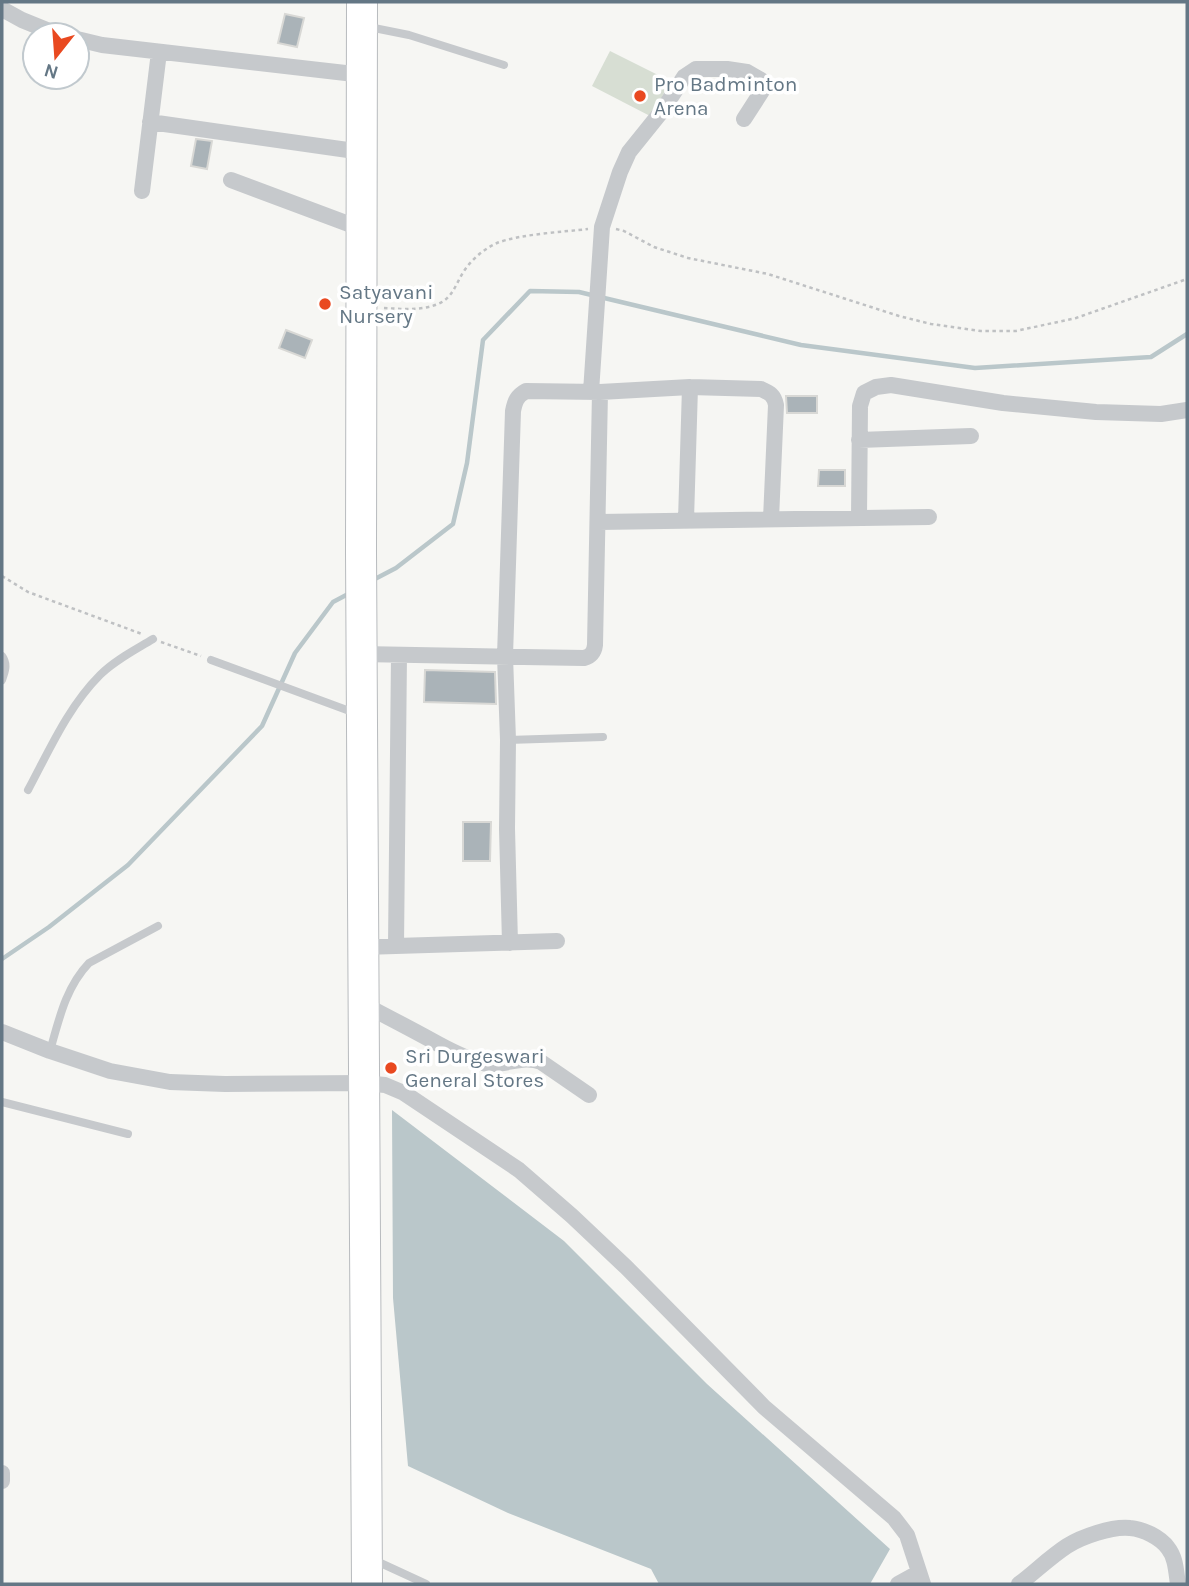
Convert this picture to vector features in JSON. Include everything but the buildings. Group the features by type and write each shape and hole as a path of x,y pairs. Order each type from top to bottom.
{"highway":[{"path":"362,14 361,640 367,1570"}],"street":[{"path":"2,9 24,21"},
{"path":"91,42 363,75"},
{"path":"142,191 159,52"},
{"path":"361,640 399,655 584,658 594,651 599,522 596,392 602,227 629,152 662,111 684,77 696,69 727,69 747,72 761,80 762,91 744,119"},
{"path":"150,122 362,152"},
{"path":"231,180 362,229"},
{"path":"859,518 860,406 864,393 876,387 891,385 1003,403 1096,412 1161,414 1187,410"},
{"path":"686,520 690,387"},
{"path":"510,943 505,656 514,402 526,391 596,392 690,387 761,389 769,392 776,405 771,519"},
{"path":"859,440 971,436"},
{"path":"599,522 929,517"},
{"path":"396,946 399,655"},
{"path":"363,947 557,941"},
{"path":"363,1004 457,1054 482,1063 495,1065 535,1060 589,1095"},
{"path":"2,1032 110,1071 170,1082 364,1083 385,1085 404,1093 519,1170 564,1209 626,1267 764,1407 894,1518 907,1535 920,1578 898,1584"},
{"path":"2,1473 2,1481"},
{"path":"1020,1584 1068,1545 1101,1532 1130,1528 1159,1538 1169,1549 1175,1563 1178,1584"}],"lane":[{"path":"362,14 409,35 505,65"},
{"path":"28,790 82,695 101,674 153,639"},
{"path":"2,656 6,669 2,680"},
{"path":"211,660 362,716"},
{"path":"508,740 603,737"},
{"path":"50,1051 61,1011 81,971 89,963 158,926"},
{"path":"2,1102 128,1134"},
{"path":"367,1570 426,1584"}],"path":[{"path":"362,308 418,309 440,304 457,287 463,272 475,257 496,243 602,227 624,231 654,247 688,258 768,274 899,316 931,324 981,331 1016,331 1076,318 1187,279"},
{"path":"2,576 28,592 211,660"}],"shaded area":[{"path":"610,51 670,81 652,117 592,86"},
{"path":"392,1110 564,1241 707,1384 890,1549 870,1584 659,1584 651,1569 508,1513 408,1466 393,1298"}],"waterway":[{"path":"373,580 396,568 453,524 467,463 483,340 530,291 579,292 801,345 975,368 1151,357 1187,334"},
{"path":"2,959 49,927 128,865 262,726 295,653 333,602 350,593"}],"place":[{"name":"Pro Badminton Arena","path":"640,96"},
{"name":"Satyavani Nursery","path":"325,304"},
{"name":"Sri Durgeswari General Stores","path":"391,1068"}]}
